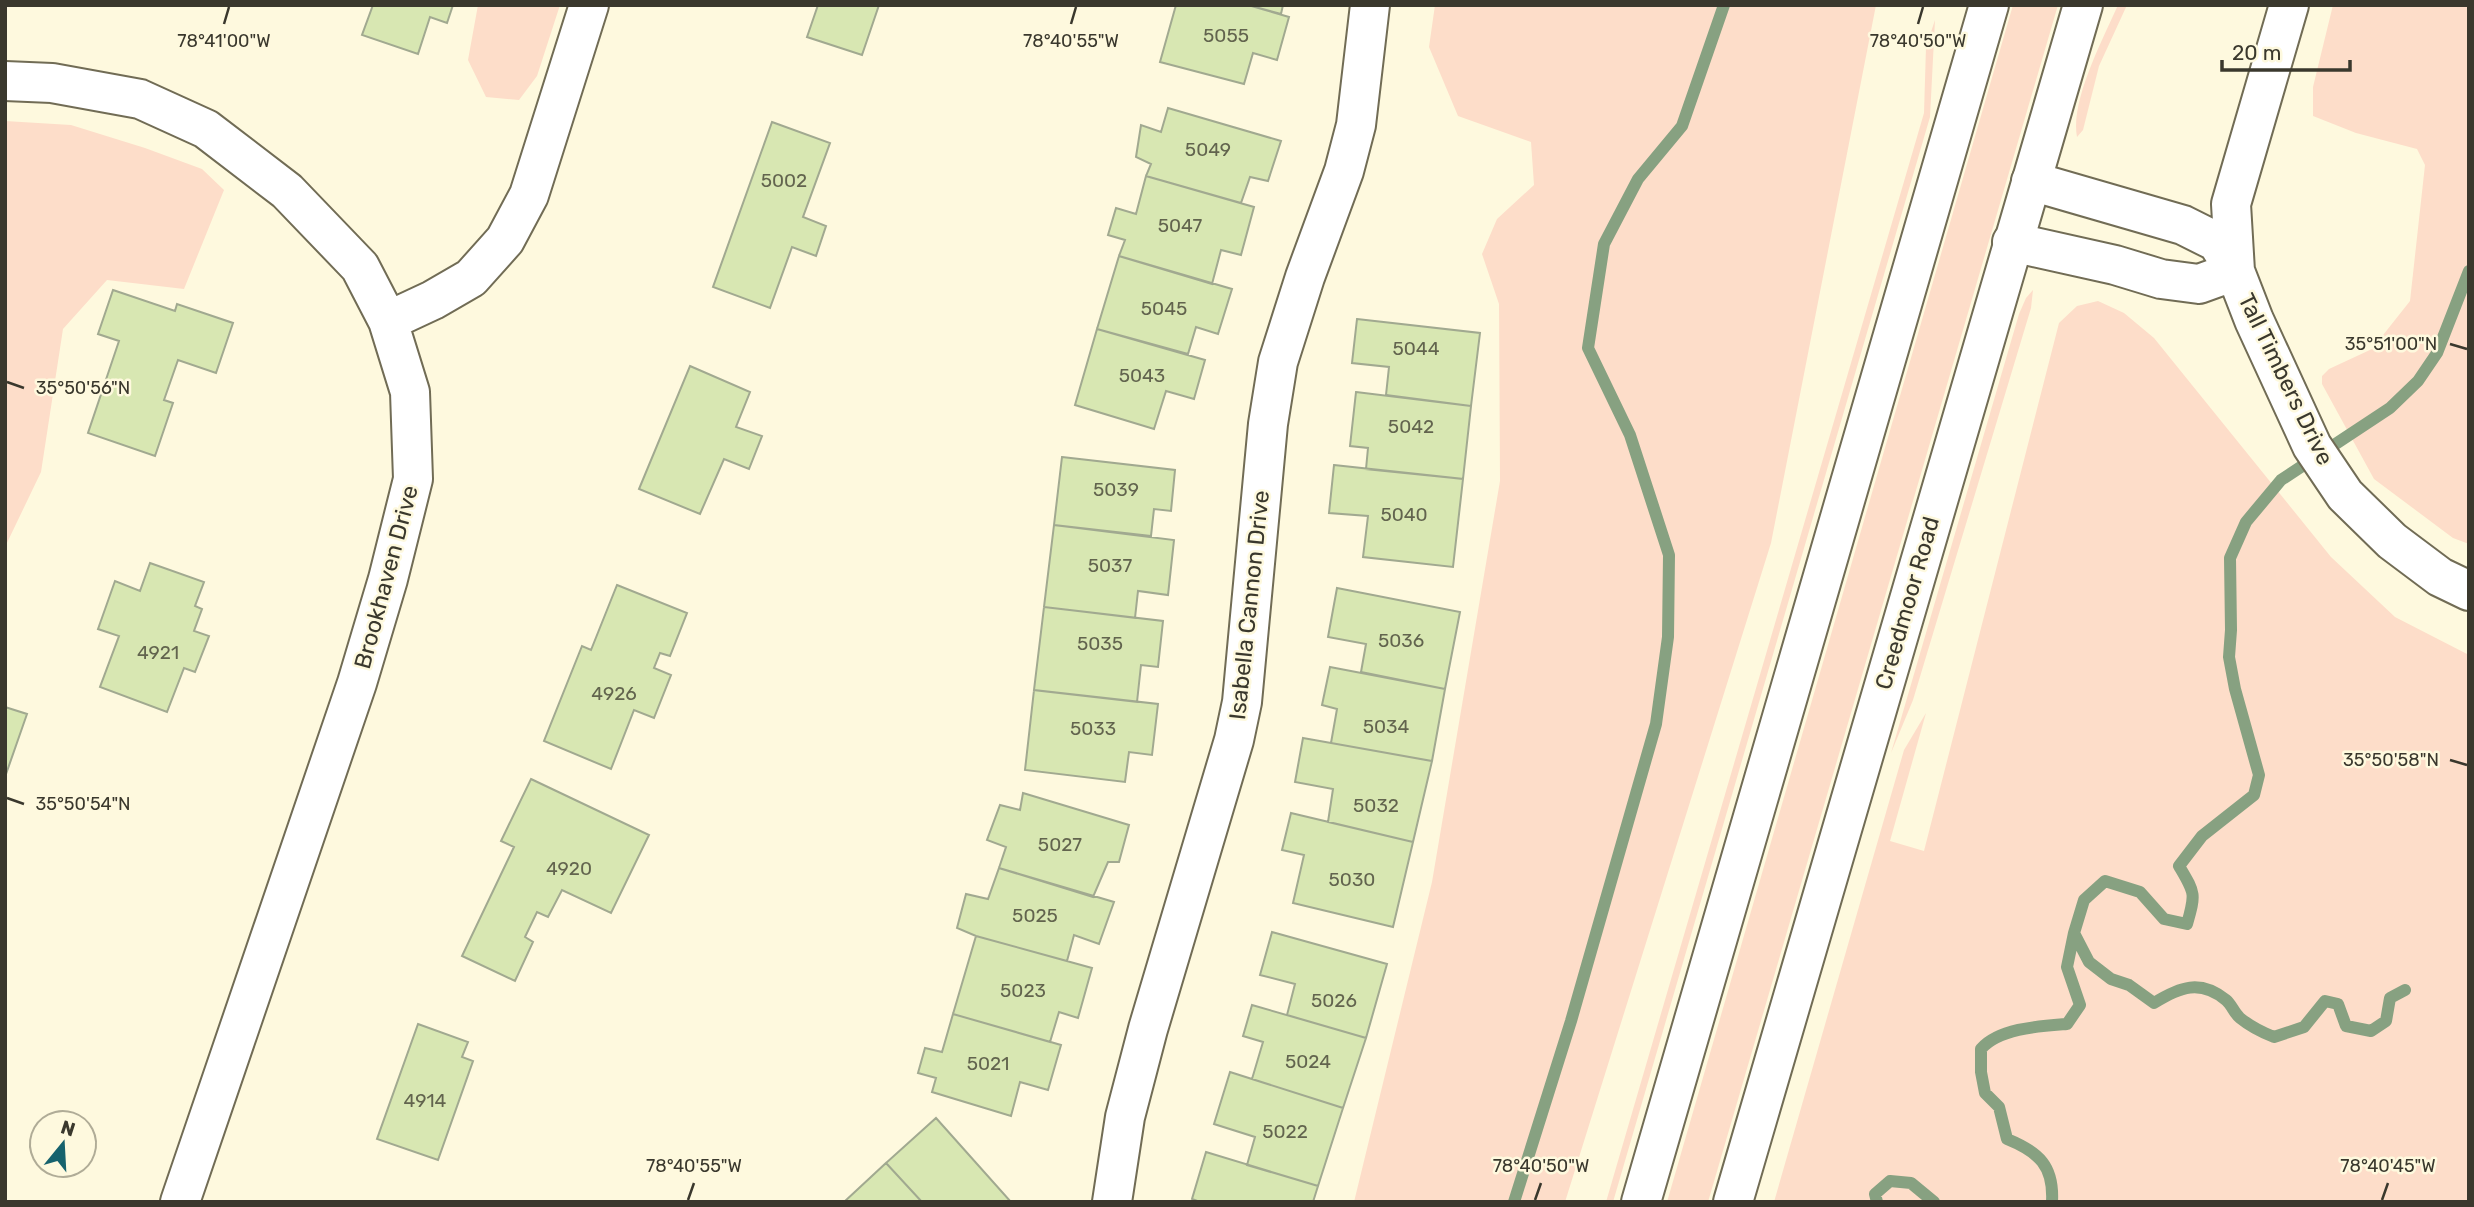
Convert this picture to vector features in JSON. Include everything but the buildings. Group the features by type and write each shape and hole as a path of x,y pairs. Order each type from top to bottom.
{"street":[{"path":"388,321 471,278 505,240 529,195 589,5"},
{"name":"Isabella Cannon Drive","path":"1112,1202 1125,1117 1145,1041 1234,740 1242,702 1268,424 1278,362 1305,277 1344,171 1356,125 1370,5"},
{"path":"1640,1202 1989,5"},
{"name":"Creedmoor Road","path":"1733,1202 2083,5"},
{"path":"2235,271 2231,204 2289,5"},
{"name":"Brookhaven Drive","path":"5,81 52,83 140,99 205,129 287,191 360,267 388,321 410,392 413,480 388,579 357,683 180,1202"},
{"name":"Tall Timbers Drive","path":"2031,181 2183,225 2217,242 2235,271 2254,320 2312,446 2345,495 2402,548 2440,577 2469,591"},
{"name":"Tall Timbers Drive","path":"2012,242 2115,265 2161,279 2199,284 2235,271"}],"shaded area":[{"path":"478,5 560,5 537,76 519,100 486,97 468,60"},
{"path":"1435,5 1876,5 1771,543 1565,1202 1354,1202 1432,882 1500,481 1499,304 1482,254 1497,219 1534,185 1531,142 1458,116 1429,47"},
{"path":"2013,5 2058,5 1708,1202 1667,1202"},
{"path":"2118,5 2127,5 2099,66 2083,130 2077,137 2076,122 2083,88"},
{"path":"2333,5 2469,5 2469,544 2453,538 2374,479 2322,384 2322,376 2329,369 2372,349 2410,301 2425,165 2417,149 2356,133 2313,116 2313,87"},
{"path":"1935,20 1930,117 1613,1202 1606,1202 1924,113 1926,47"},
{"path":"5,121 71,125 145,148 202,169 224,190 184,289 107,280 63,329 41,472 5,547"},
{"path":"2033,290 2031,308 1913,700 1891,753 2019,314"},
{"path":"2098,301 2124,313 2154,338 2331,557 2395,617 2469,655 2469,1202 1774,1202 1904,750 1926,713 1890,841 1924,851 2059,323 2077,306"}],"waterway":[{"path":"1514,1202 1571,1021 1656,724 1668,637 1669,555 1630,435 1588,348 1604,244 1638,179 1682,126 1724,5"},
{"path":"2052,1202 2047,1170 2036,1155 2007,1139 1999,1107 1985,1093 1981,1049 2009,1032 2067,1024 2080,1005 2067,967 2074,933 2084,900 2105,881 2140,892 2164,919 2187,924 2193,899 2179,866 2202,836 2254,795 2259,775 2229,657 2230,558 2246,522 2281,480 2390,408 2418,381 2437,353 2469,271"},
{"path":"2074,933 2089,962 2111,979 2129,985 2154,1003 2181,989 2207,989 2226,1000 2244,1021 2274,1037 2304,1027 2325,1001 2338,1004 2346,1026 2371,1031 2386,1021 2390,998 2405,990"},
{"path":"1877,1202 1875,1194 1890,1181 1911,1183 1934,1202"}]}
